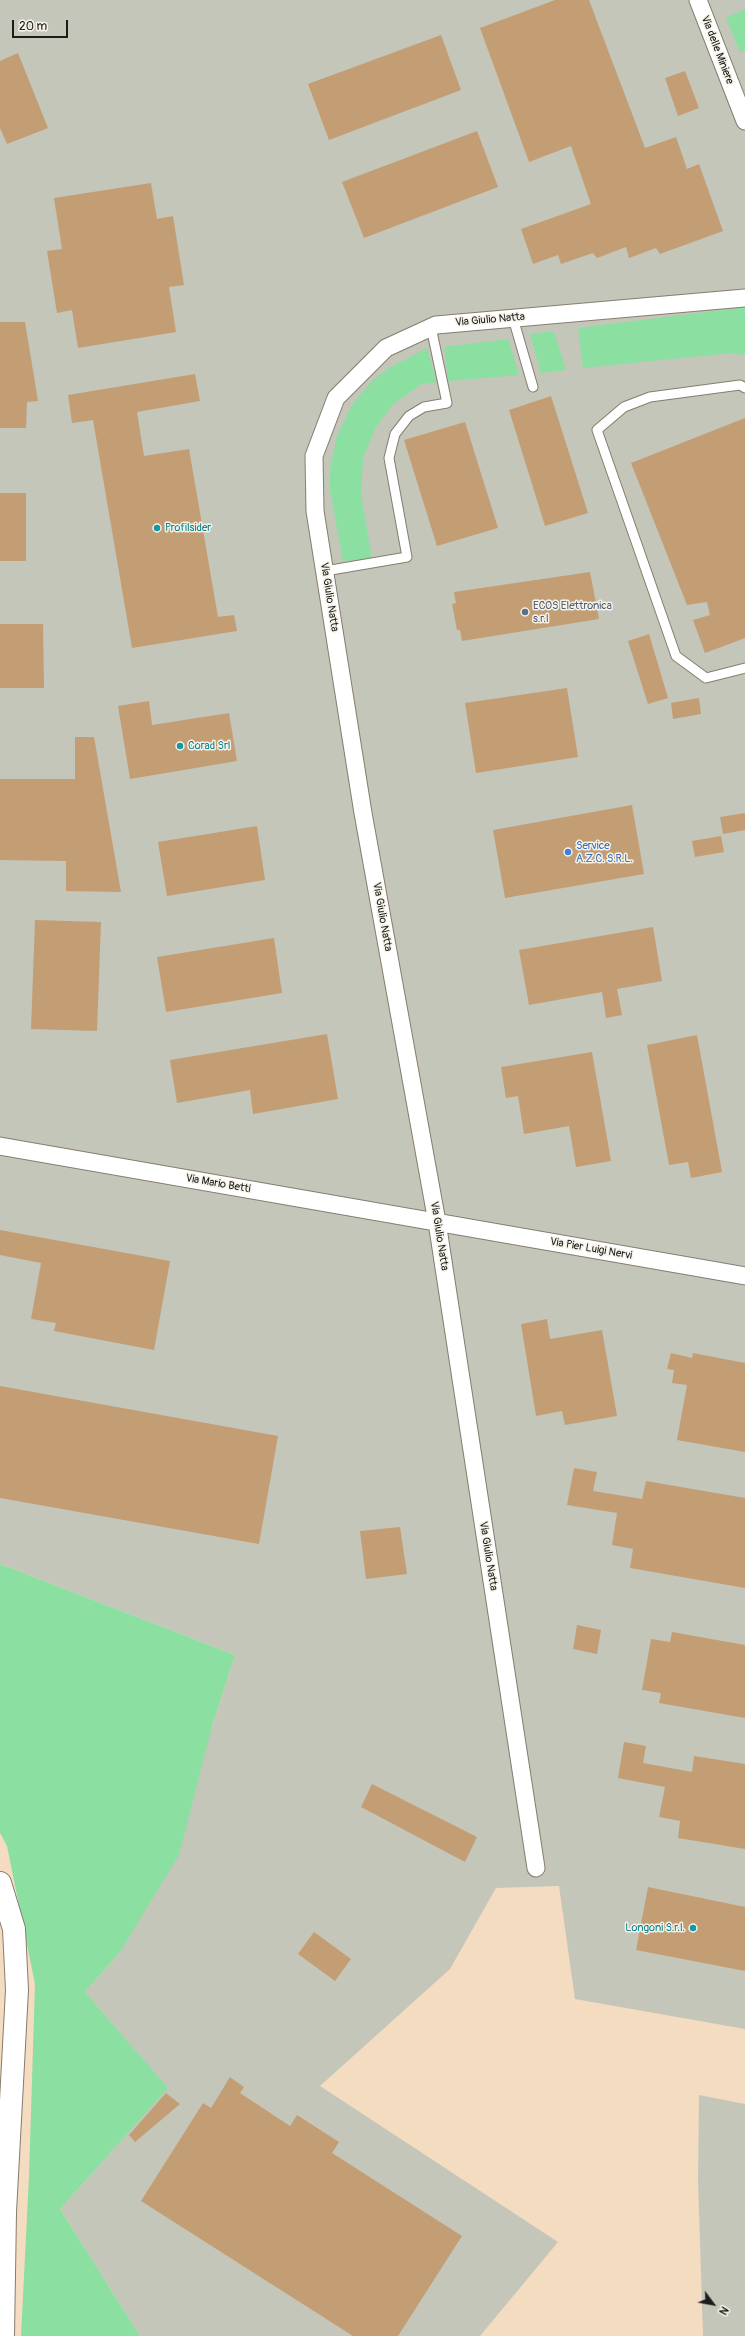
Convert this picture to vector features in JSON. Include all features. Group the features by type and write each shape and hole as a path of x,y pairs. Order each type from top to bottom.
{"highway":[{"path":"0,1883 14,1929 16,1990 5,2212 3,2336"},
{"path":"0,1967 16,1990"}],"street":[{"name":"Via delle Miniere","path":"698,0 745,122"},
{"name":"Via Giulio Natta","path":"536,1868 437,1222 363,813 324,571 315,511 314,456 336,398 386,348 436,325 745,298"},
{"name":"Via Mario Betti","path":"0,1146 437,1222"},
{"name":"Via Pier Luigi Nervi","path":"437,1222 745,1276"}],"lane":[{"path":"513,318 533,388"},
{"path":"324,571 408,557 389,458 395,434 409,416 424,407 448,403 431,327"},
{"path":"745,388 740,385 650,397 624,407 597,430 676,656 706,678 745,668"}],"shaded area":[{"path":"0,0 745,0 745,2029 575,1999 559,1886 496,1888 450,1969 320,2086 558,2242 480,2336 140,2336 60,2209 167,2088 85,1992 120,1952 212,1726 235,1655 0,1564"},
{"path":"699,2095 745,2104 745,2336 703,2336 698,2180"}],"green space":[{"path":"745,9 745,51 740,52 726,18"},
{"path":"745,307 745,355 731,353 583,368 578,328"},
{"path":"554,331 566,370 541,373 530,334"},
{"path":"508,339 519,375 448,381 444,347"},
{"path":"427,348 437,382 422,384 393,404 376,427 363,458 361,494 372,559 343,561 330,491 330,468 337,436 352,405 371,382 387,369"},
{"path":"0,1564 235,1655 212,1726 179,1855 120,1952 85,1992 168,2088 60,2209 140,2336 21,2336 29,2176 35,1984 7,1846 0,1833"}],"building":[{"path":"555,0 589,0 645,148 676,137 687,169 699,164 723,231 660,254 656,248 629,258 626,247 597,258 593,253 561,264 558,255 533,264 521,229 591,204 571,146 529,162 480,28"},
{"path":"441,35 461,90 329,140 308,84"},
{"path":"18,53 48,128 7,144 0,128 0,61"},
{"path":"685,71 699,108 678,116 665,78"},
{"path":"477,131 498,187 364,238 342,182"},
{"path":"151,183 157,219 173,216 184,285 169,287 176,332 78,348 72,310 57,313 47,251 62,249 54,198"},
{"path":"0,322 25,322 38,401 27,402 26,428 0,428"},
{"name":"Profilsider","path":"195,374 200,401 137,412 144,456 189,449 218,617 234,615 237,631 132,648 93,420 72,423 68,395"},
{"path":"551,396 588,513 545,526 509,410"},
{"path":"745,418 745,638 705,653 693,620 710,615 707,602 687,605 631,463"},
{"path":"465,422 498,528 437,546 404,440"},
{"path":"0,493 26,493 26,561 0,561"},
{"name":"ECOS Elettronica s.r.l","path":"590,572 599,619 462,641 460,630 457,630 452,604 456,603 454,592"},
{"path":"0,624 43,624 44,688 0,688"},
{"path":"649,634 668,698 648,704 628,641"},
{"path":"567,688 578,757 476,773 465,703"},
{"path":"699,698 701,714 673,719 671,703"},
{"name":"Corad Srl","path":"149,701 152,725 229,713 237,761 130,779 118,706"},
{"path":"75,737 94,737 121,892 66,891 66,861 0,860 0,779 75,779"},
{"name":"Service A.Z.C. S.R.L.","path":"632,805 644,874 505,898 493,830"},
{"path":"745,813 745,830 723,834 720,817"},
{"path":"257,826 265,880 167,896 158,842"},
{"path":"721,836 724,852 695,857 692,841"},
{"path":"35,920 101,922 97,1031 31,1029"},
{"path":"653,927 662,981 617,989 622,1015 606,1018 602,992 529,1005 519,950"},
{"path":"274,938 282,993 166,1012 157,957"},
{"path":"327,1034 338,1099 253,1114 250,1090 177,1103 170,1060"},
{"path":"697,1035 722,1172 691,1178 688,1162 669,1165 647,1045"},
{"path":"592,1052 611,1161 576,1167 569,1126 524,1134 518,1096 506,1098 501,1067"},
{"path":"0,1230 170,1261 154,1350 54,1331 56,1323 31,1319 41,1263 0,1255"},
{"path":"547,1319 550,1339 602,1330 617,1416 565,1425 562,1411 536,1416 521,1324"},
{"path":"671,1353 692,1358 693,1353 745,1363 745,1452 677,1440 687,1385 672,1383 674,1370 667,1369"},
{"path":"0,1386 278,1436 259,1544 0,1498"},
{"path":"574,1468 597,1472 593,1491 642,1499 646,1481 745,1498 745,1588 630,1568 633,1549 612,1545 617,1513 567,1505"},
{"path":"400,1527 407,1574 366,1579 360,1531"},
{"path":"577,1625 601,1630 597,1654 573,1649"},
{"path":"672,1632 745,1645 745,1718 659,1703 661,1693 642,1690 651,1639 670,1642"},
{"path":"624,1742 646,1746 643,1763 692,1772 694,1756 745,1764 745,1849 678,1838 680,1821 659,1817 665,1787 618,1778"},
{"path":"372,1784 477,1837 465,1862 361,1807"},
{"name":"Longoni S.r.l.","path":"648,1887 745,1907 745,1971 636,1950"},
{"path":"314,1932 351,1959 335,1981 298,1954"},
{"path":"230,2077 244,2087 240,2093 290,2126 297,2115 339,2142 332,2153 462,2236 398,2336 353,2336 141,2201 203,2103 211,2108"},
{"path":"166,2093 180,2104 135,2142 129,2135"}],"place":[{"name":"Profilsider","path":"157,528"},
{"name":"ECOS Elettronica s.r.l","path":"525,612"},
{"name":"Corad Srl","path":"180,746"},
{"name":"Service A.Z.C. S.R.L.","path":"568,852"},
{"name":"Longoni S.r.l.","path":"693,1928"}]}
